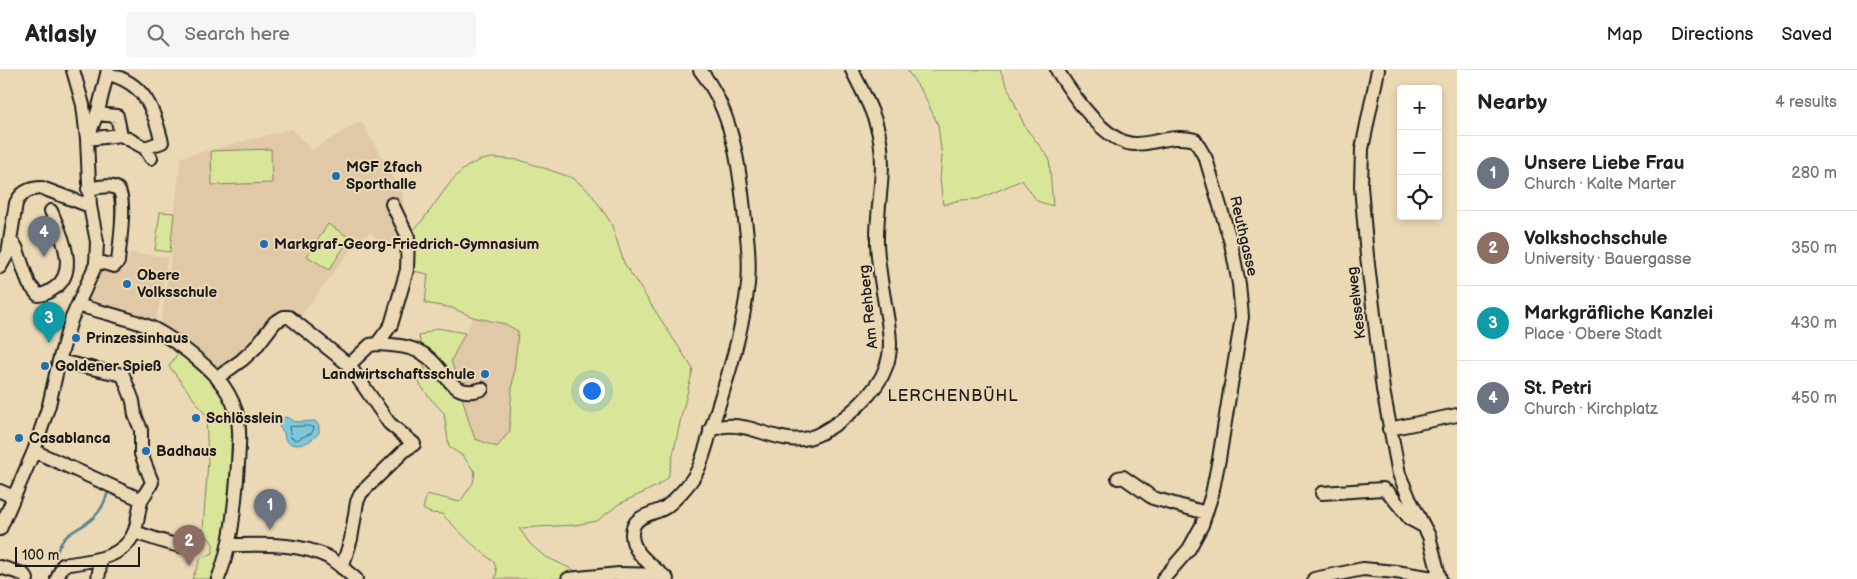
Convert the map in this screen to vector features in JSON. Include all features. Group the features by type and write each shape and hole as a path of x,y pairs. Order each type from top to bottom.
{"street":[{"path":"0,529 34,451 49,405 59,360 72,320 96,261 97,242 88,189 87,139 83,105 72,70"},
{"path":"665,577 643,558 636,548 632,532 634,524 639,519 666,507 697,473 728,377 748,284 749,254 740,182 730,129 718,100 700,70"},
{"name":"Am Rehberg","path":"710,430 724,426 734,426 748,428 778,438 798,440 820,434 855,410 880,380 886,366 891,348 877,243 881,141 872,112 852,70"},
{"name":"Reuthgasse","path":"1057,70 1070,92 1097,123 1123,143 1136,145 1185,137 1194,140 1206,159 1231,243 1239,284 1242,316 1212,494 1202,525 1189,548 1163,579"},
{"name":"Kesselweg","path":"1378,70 1362,149 1361,186 1367,256 1389,428 1399,474 1429,536 1440,579"},
{"path":"83,105 97,112 117,116 126,138 148,153 162,142 148,100 138,89 122,77 108,72 97,112 87,139"},
{"path":"87,139 126,138"},
{"path":"88,189 110,186 120,190 122,216 118,262 114,266 96,261"},
{"path":"0,267 8,253 16,203 20,196 34,188 48,190 90,206"},
{"path":"377,344 391,325 407,270 408,237 392,204"},
{"path":"11,241 16,247 29,284 38,295 43,295 62,282 67,267 61,234 51,211"},
{"path":"78,305 155,330 217,378 230,395 236,412 240,441 235,498 228,545 218,579"},
{"path":"217,378 242,360 275,322 284,317 294,320 349,364 389,423 414,444 405,450 361,493 357,502 351,539 342,568"},
{"path":"349,364 370,345 404,345 429,358 456,389 474,392 482,389"},
{"path":"57,579 63,565 101,559 125,546 134,532 142,500 152,482 141,454 141,430 134,415 133,401 123,375 59,360"},
{"path":"1389,428 1457,415"},
{"path":"34,451 142,500"},
{"path":"1118,478 1123,477 1153,498 1206,513"},
{"path":"1322,493 1383,488 1389,492 1404,513 1423,526"},
{"path":"0,491 14,498"},
{"path":"134,532 163,543 181,546 190,537 198,536"},
{"path":"228,545 283,546 303,549 330,558 356,579"},
{"path":"98,579 101,559"},
{"path":"0,567 23,574 26,579"},
{"path":"1314,579 1363,569 1393,575 1440,579"},
{"path":"568,579 619,574 665,577"}],"shaded area":[{"name":"Markgraf-Georg-Friedrich-Gymnasium","path":"361,121 403,194 404,234 385,249 371,232 359,239 299,319 285,311 274,312 246,348 221,369 160,326 172,252 174,213 181,157 292,129 311,150"},
{"name":"Obere Volksschule","path":"130,253 168,257 156,321 87,298 99,264 125,270"},
{"name":"Landwirtschaftsschule","path":"473,317 505,324 518,331 510,404 510,431 497,447 475,439 468,421 460,384 451,361"}],"green space":[{"path":"907,70 1000,70 1025,127 1049,158 1053,206 1037,201 1022,180 979,199 959,200 943,205 940,179 942,157 938,125 924,95"},
{"path":"271,149 272,183 212,185 211,151"},
{"path":"494,158 520,160 573,178 590,192 611,223 624,263 693,369 668,478 657,486 619,504 597,521 575,525 519,528 530,544 544,556 580,573 559,579 495,579 497,572 494,562 471,543 442,514 431,513 423,509 427,494 460,502 473,483 475,472 463,456 449,447 444,413 419,383 425,370 419,336 437,328 465,333 451,361 475,439 497,447 510,431 518,331 505,324 473,317 452,308 425,303 428,274 407,270 408,237 455,177 472,164"},
{"path":"160,212 174,213 170,252 155,250"},
{"path":"328,224 350,238 329,270 307,256"},
{"path":"178,353 201,373 222,396 232,416 231,477 226,530 223,547 212,579 192,579 201,558 213,553 213,544 208,537 204,537 203,530 208,461 206,415 169,366"}],"water":[{"path":"286,417 294,422 315,421 319,426 319,433 303,444 294,445 289,443 285,440 284,433 279,424 279,420"}],"waterway":[{"path":"55,558 58,549 66,537 97,514 109,490"}],"place":[{"name":"MGF 2fach Sporthalle","path":"336,176"},
{"name":"Markgraf-Georg-Friedrich-Gymnasium","path":"264,244"},
{"name":"St. Petri","path":"44,257"},
{"name":"Obere Volksschule","path":"127,284"},
{"name":"Prinzessinhaus","path":"76,338"},
{"name":"Markgräfliche Kanzlei","path":"49,343"},
{"name":"Goldener Spieß","path":"45,366"},
{"name":"Landwirtschaftsschule","path":"485,374"},
{"name":"Schlösslein","path":"196,418"},
{"name":"Casablanca","path":"19,438"},
{"name":"Badhaus","path":"146,451"},
{"name":"Unsere Liebe Frau","path":"270,530"},
{"name":"Volkshochschule","path":"189,566"}],"district":[{"name":"LERCHENBÜHL","path":"953,395"}]}
